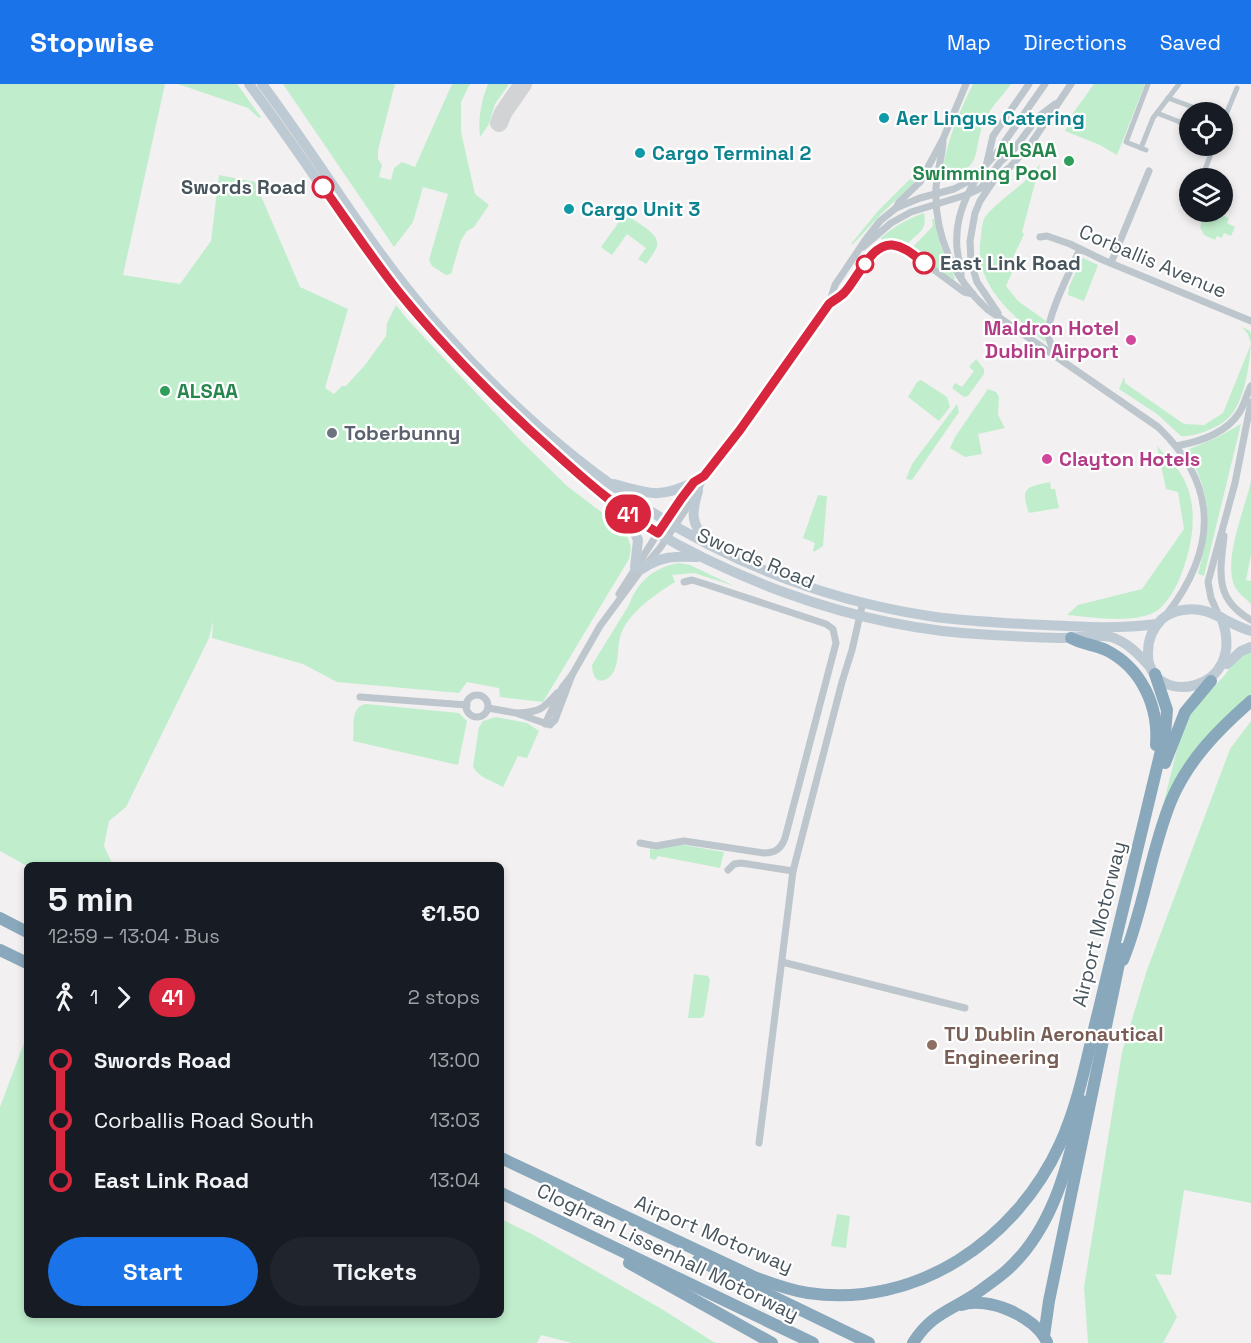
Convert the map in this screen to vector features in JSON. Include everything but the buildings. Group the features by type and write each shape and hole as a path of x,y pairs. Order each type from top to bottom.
{"highway":[{"path":"1071,638 1103,649 1125,662 1149,695 1157,732 1151,791"},
{"name":"Airport Motorway","path":"504,1161 741,1271 776,1285 808,1293 834,1295 882,1292 927,1278 966,1257 1007,1221 1033,1189 1060,1144 1080,1087 1167,722 1167,710 1153,671"},
{"name":"Airport Motorway","path":"1046,1340 1050,1301 1125,932 1163,768 1185,712 1210,681"},
{"path":"1118,972 1133,936 1159,837 1172,799 1185,774 1206,743 1251,701"},
{"path":"0,918 24,930"},
{"path":"0,950 24,962"},
{"path":"914,1342 932,1319 973,1296 1007,1270 1035,1236 1055,1200 1071,1154 1113,953"},
{"name":"Cloghran Lissenhall Motorway","path":"504,1161 869,1343"},
{"path":"504,1194 772,1343"},
{"name":"Cloghran Lissenhall Motorway","path":"504,1194 813,1343"},
{"path":"948,1309 966,1304 998,1306 1024,1317 1046,1340"}],"main road":[{"name":"Swords Road","path":"249,84 360,242 427,325 461,363 515,416 577,473 626,512 704,558 788,594 860,616 924,629 968,634 1071,638 1104,636 1114,638 1132,648 1153,671"},
{"name":"Swords Road","path":"262,84 375,246 428,314 523,412 608,483 669,524 710,546 774,575 863,602 909,613 976,621 1119,628 1161,620"},
{"path":"608,483 646,493 662,494 696,486 694,523 710,546"},
{"path":"626,512 638,540 638,568 667,557 704,558"},
{"path":"1251,631 1200,608 1177,611 1161,620 1148,647 1148,657 1153,671 1164,681 1184,688 1210,681 1241,651 1251,647"},
{"path":"1220,617 1229,636 1230,647 1223,669"}],"street":[{"path":"896,208 899,202 920,182 943,139 966,84"},
{"path":"987,164 993,136 1029,84"},
{"path":"961,277 957,236 960,211 966,195 980,172 1045,84"},
{"path":"999,315 977,282 971,262 970,241 975,213 996,177 1010,167 1030,145 1071,84"},
{"path":"1148,84 1125,142 1144,149 1157,113 1176,85"},
{"path":"1231,102 1237,88"},
{"path":"1168,98 1179,102"},
{"path":"859,250 901,217 923,207 966,195 981,188 1038,117 1059,100"},
{"path":"1157,113 1179,122"},
{"path":"943,139 936,194 938,218 947,255 973,294 987,309 999,315 1158,427 1176,446 1197,480 1202,495 1204,524 1202,541 1191,576 1180,597 1161,620"},
{"path":"1111,263 1149,171"},
{"path":"829,304 835,285 859,250 876,226 896,208 966,183 980,172"},
{"name":"Corballis Avenue","path":"1040,237 1047,236 1060,240 1251,321"},
{"path":"516,713 532,712 544,708 562,688 638,568 655,556 662,535 696,486 775,382 829,304 844,292 875,252 891,244 906,250 964,292 973,294"},
{"path":"1056,356 1048,330 1080,249"},
{"path":"1176,446 1211,435 1228,425 1239,412 1251,386"},
{"path":"1220,617 1211,598 1208,582 1226,520 1251,402"},
{"path":"1226,520 1220,584 1235,609 1251,620"},
{"path":"640,843 656,846 684,841 764,853 772,853 779,849 785,838 836,643 833,629 826,624 692,580 684,582"},
{"path":"759,1143 793,871 863,602"},
{"path":"488,708 516,713 550,725 555,720 572,675"},
{"path":"545,724 562,688"},
{"path":"479,695 485,699 488,708 484,715 477,717 470,714 467,705 472,696 479,695"},
{"path":"360,698 467,705"},
{"path":"728,870 734,864 741,863 793,871"},
{"path":"782,962 965,1008"}],"green space":[{"name":"ALSAA","path":"0,84 165,84 123,275 180,284 211,241 219,175 255,182 300,287 348,309 325,388 334,394 342,386 346,386 365,365 386,336 387,323 396,305 521,441 567,486 625,530 631,547 629,559 543,702 500,697 499,688 467,682 459,693 337,682 303,664 212,638 213,621 209,638 126,807 109,821 104,846 112,862 24,862 24,864 0,851"},
{"path":"178,84 237,84 261,117 259,118 248,108"},
{"path":"283,84 395,84 378,150 378,159 382,165 379,177 391,180 394,168 402,162 415,167 452,84 470,84 461,102 461,132 475,194 489,205 474,227 467,231 461,240 451,274 446,275 432,266 429,260 448,194 423,187 413,222 394,247"},
{"path":"488,84 509,84 495,104 489,124 480,137 479,123"},
{"path":"973,84 1011,84 988,114 972,163 956,176 940,182 952,132"},
{"path":"1094,84 1145,84 1117,155 1100,145 1065,131 1071,116"},
{"path":"1040,164 1022,232 1024,234 1010,264 1015,266 1006,286 1018,301 1046,321 1045,342 1008,310 998,297 983,270 980,254 984,219"},
{"path":"910,179 915,182 851,244 878,211"},
{"path":"924,213 923,229 905,247 896,242 883,242 881,238 891,230"},
{"path":"626,216 650,231 657,240 654,253 646,264 638,259 646,248 627,234 612,255 601,247 621,219"},
{"path":"932,219 934,219 941,247 954,280 911,249 933,226"},
{"path":"1202,222 1227,222 1235,227 1231,236 1224,233 1222,238 1217,236 1215,240 1204,235 1200,227"},
{"path":"1083,258 1098,265 1084,301 1068,295 1069,287"},
{"path":"1242,327 1250,331 1251,343 1248,334"},
{"path":"1251,345 1246,380 1238,404 1225,421 1204,432 1181,436 1157,414 1119,389 1124,377 1125,383 1184,424 1204,425 1223,413"},
{"path":"976,359 984,369 984,374 968,396 964,397 952,388 955,383 962,387 974,371 969,367"},
{"path":"921,380 947,397 950,407 939,421 908,397 917,382"},
{"path":"988,389 996,392 999,397 998,415 1005,428 978,434 982,454 965,457 950,448"},
{"path":"957,404 959,412 912,480 906,479 912,464"},
{"path":"1241,424 1204,576 1198,574 1206,539 1207,511 1201,482 1187,450"},
{"path":"1157,446 1185,481 1192,507 1190,547 1175,588 1166,602 1149,615 1114,619 1067,615 1078,605 1142,589 1184,529 1178,492 1166,489"},
{"path":"1251,481 1251,555 1246,580 1251,581 1251,604 1235,587 1231,563"},
{"path":"1050,482 1051,489 1055,489 1059,508 1029,513 1025,498 1027,490 1035,485"},
{"path":"818,495 827,496 823,546 814,552 815,543 803,538"},
{"path":"679,563 690,565 734,586 694,573 672,575 675,582 652,598 630,618 621,634 615,669 608,678 598,680 594,676 592,665 637,589 648,576 662,568"},
{"path":"1251,651 1251,699 1163,806 1187,716 1224,676 1236,659"},
{"path":"366,704 459,713 467,721 458,765 353,741 355,714 357,709"},
{"path":"496,717 527,723 539,731 527,758 518,756 503,787 482,776 473,766 479,727 483,721"},
{"path":"1251,721 1251,1203 1184,1190 1171,1275 1155,1274 1177,1317 1163,1343 1088,1343 1084,1287 1122,1052 1147,970 1230,749"},
{"path":"678,844 724,852 720,868 658,856 655,860 650,858 650,848 653,850"},
{"path":"694,974 708,976 710,980 704,1016 701,1018 688,1018"},
{"path":"24,1043 24,1318 504,1318 504,1220 532,1234 665,1311 715,1343 572,1343 541,1335 537,1343 0,1343 0,1107"},
{"path":"837,1214 850,1216 846,1248 831,1246"}],"taxiway":[{"path":"499,123 503,113 523,84"}],"bus line":[{"name":"41","path":"323,187 360,242 397,290 453,354 577,473 604,496 658,533 694,482 704,476 740,430 829,304 844,292 870,257 881,247 891,244 906,250 924,263"}],"place":[{"name":"Aer Lingus Catering","path":"884,118"},
{"name":"Cargo Terminal 2","path":"640,153"},
{"name":"ALSAA Swimming Pool","path":"1069,161"},
{"name":"Swords Road","path":"323,187"},
{"name":"Cargo Unit 3","path":"569,209"},
{"name":"East Link Road","path":"924,263"},
{"name":"Maldron Hotel Dublin Airport","path":"1131,340"},
{"name":"ALSAA","path":"165,391"},
{"name":"Toberbunny","path":"332,433"},
{"name":"Clayton Hotels","path":"1047,459"},
{"name":"TU Dublin Aeronautical Engineering","path":"932,1045"}]}
